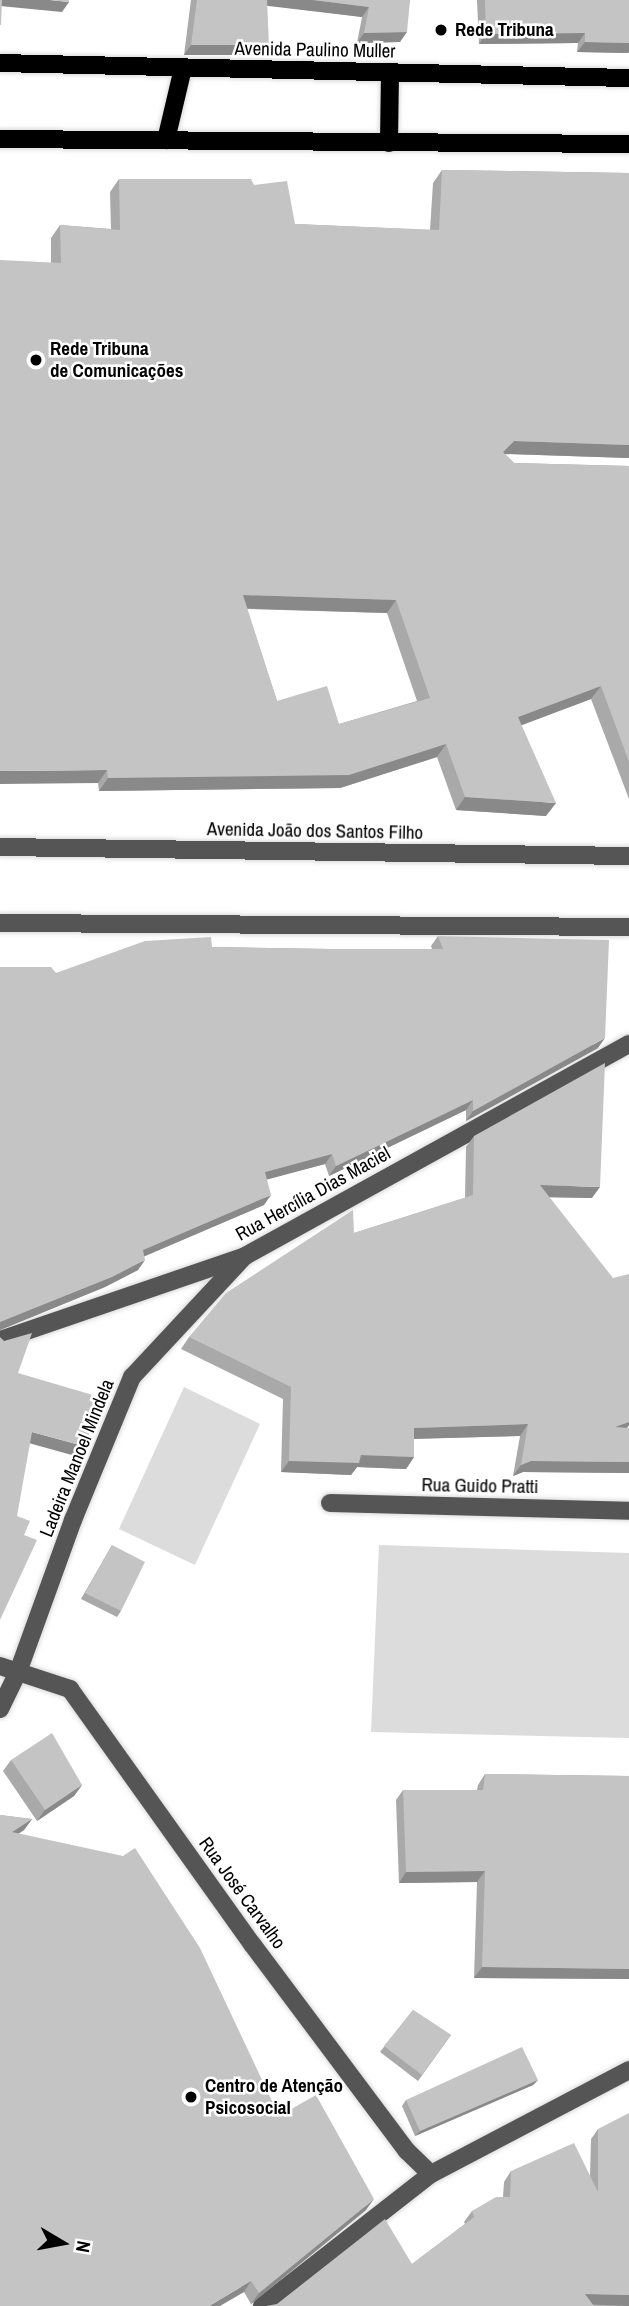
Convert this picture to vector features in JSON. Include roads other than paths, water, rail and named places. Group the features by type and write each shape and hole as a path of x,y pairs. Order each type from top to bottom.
{"main road":[{"name":"Avenida Paulino Muller","path":"0,63 629,78"},
{"path":"166,140 183,68"},
{"path":"389,143 390,73"},
{"path":"0,139 629,144"}],"street":[{"name":"Avenida João dos Santos Filho","path":"0,848 629,856"},
{"path":"0,923 629,927"},
{"name":"Rua Hercília Dias Maciel","path":"0,1340 245,1256 629,1044"},
{"name":"Ladeira Manoel Mindela","path":"0,1709 18,1672 73,1520 132,1377 245,1256"},
{"name":"Rua Guido Pratti","path":"330,1503 629,1511"},
{"name":"Rua José Carvalho","path":"0,1666 70,1689 252,1944 407,2151 431,2174"},
{"path":"262,2306 431,2174 629,2070"}],"place":[{"name":"Rede Tribuna","path":"441,30"},
{"name":"Rede Tribuna de Comunicações","path":"36,360"},
{"name":"Centro de Atenção Psicosocial","path":"191,2097"}]}
